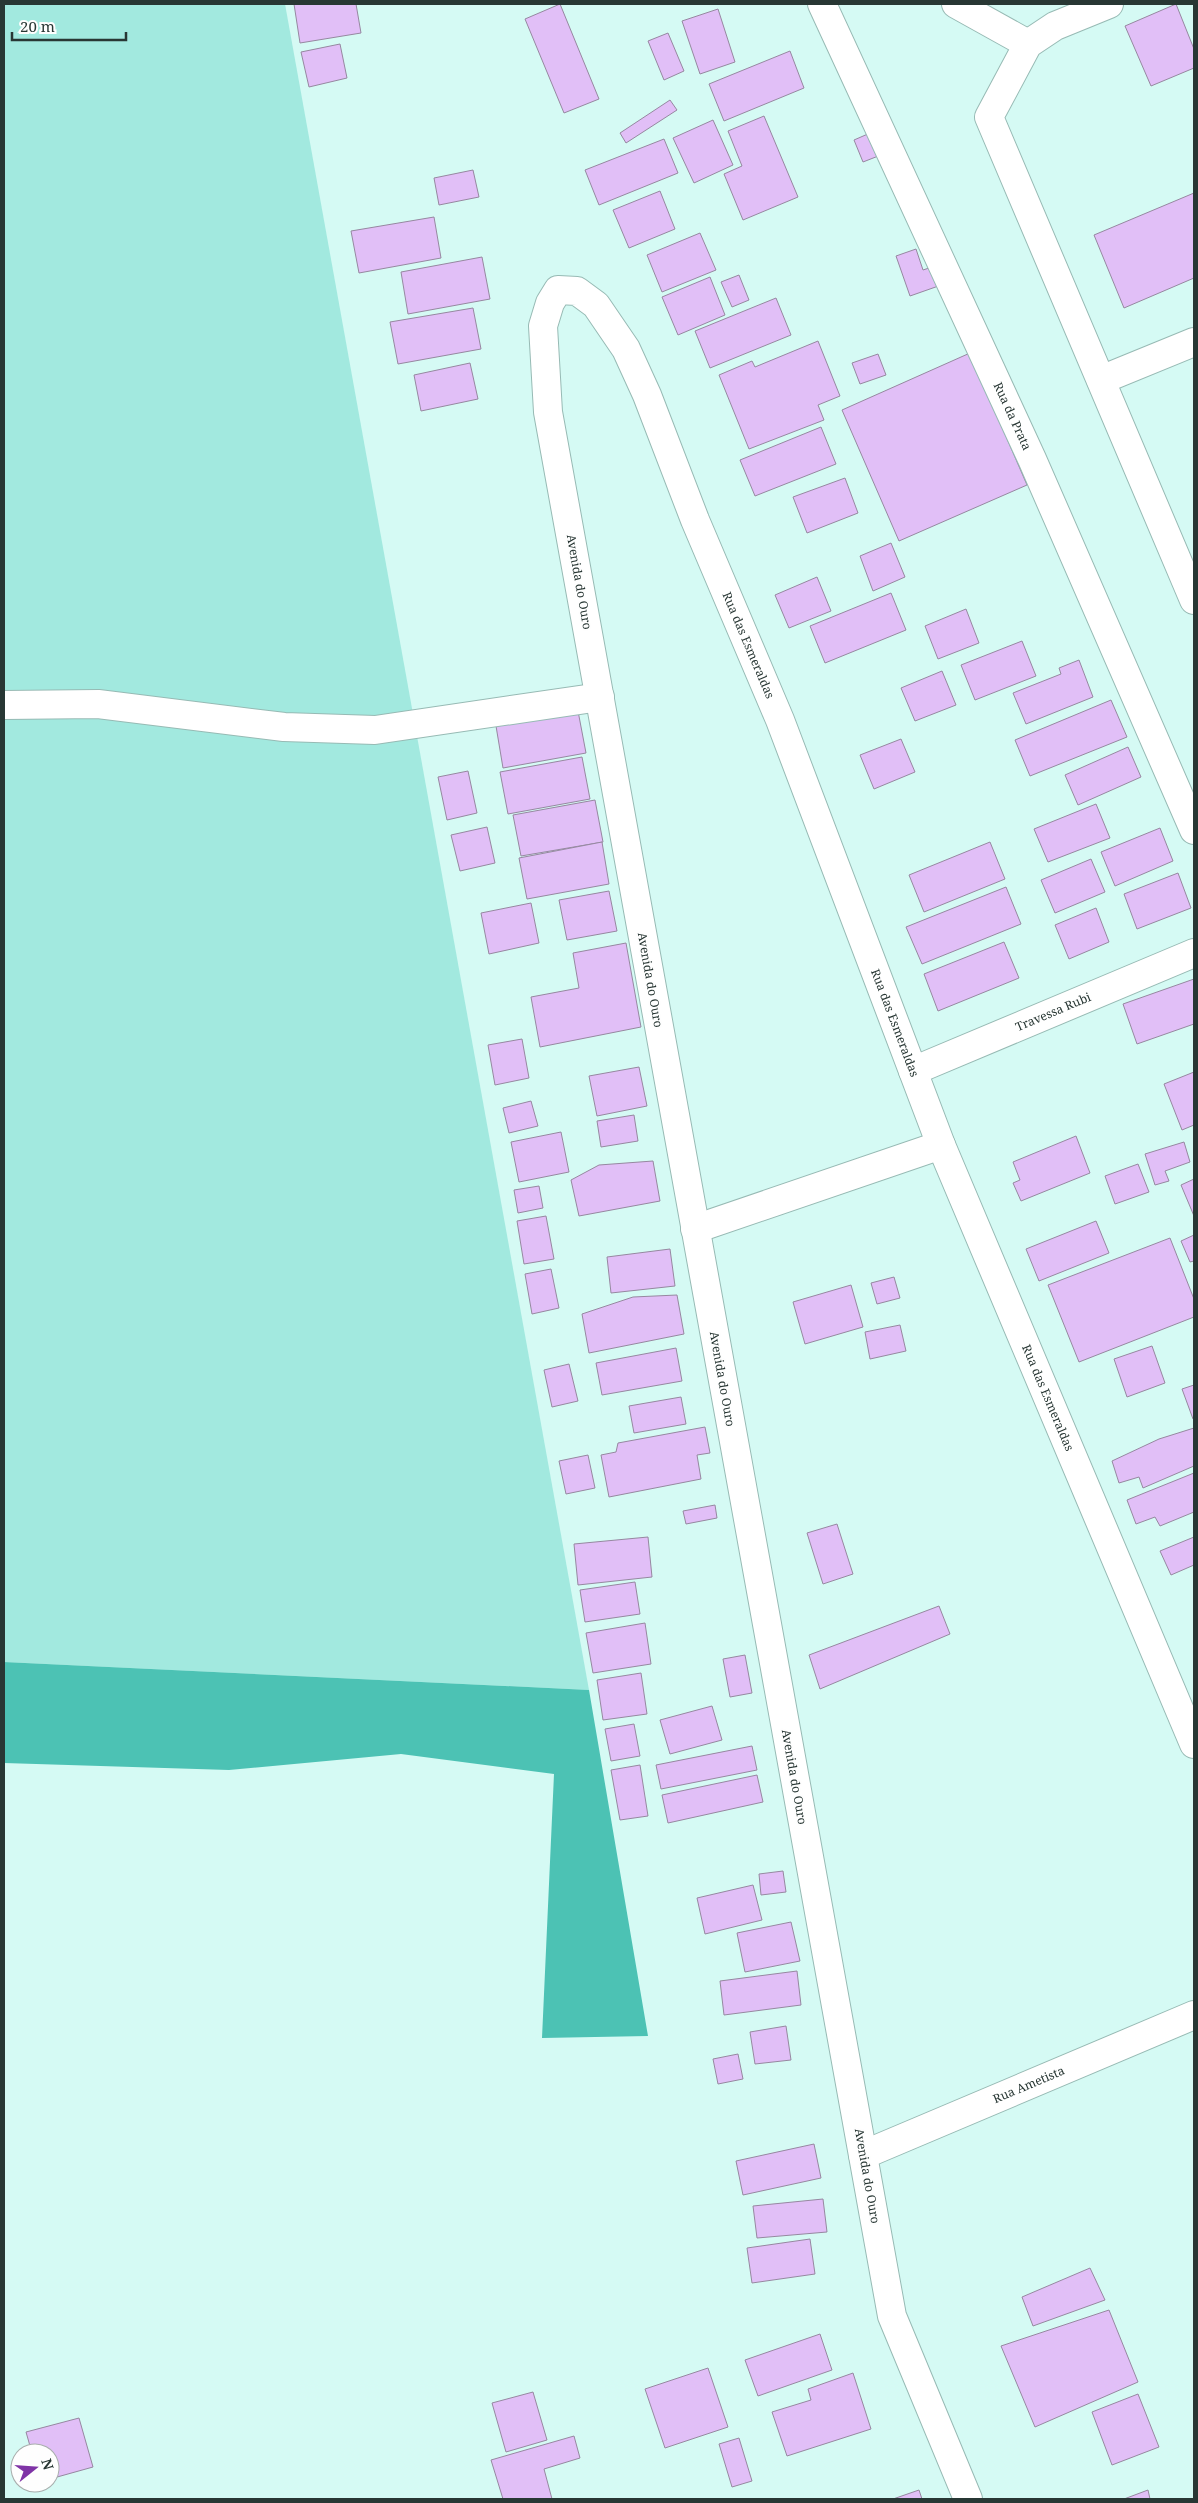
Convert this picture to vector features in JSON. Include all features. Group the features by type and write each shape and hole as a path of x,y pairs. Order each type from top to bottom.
{"street":[{"name":"Rua da Prata","path":"822,4 1032,459 1194,830"},
{"path":"956,4 1028,44"},
{"path":"1109,4 1055,26 1028,44 989,117 1194,600"},
{"name":"Avenida do Ouro","path":"596,304 577,291 558,290 550,303 543,326 548,412 694,1229 892,2316 968,2499"},
{"name":"Rua das Esmeraldas","path":"596,304 626,349 647,395 695,520 780,720 941,1145 1194,1744"},
{"path":"1101,380 1194,342"},
{"path":"4,705 98,704 284,727 375,730 600,698"},
{"name":"Travessa Rubi","path":"913,1071 1194,953"},
{"path":"694,1229 941,1145"},
{"name":"Rua Ametista","path":"863,2155 1194,2015"}],"shaded area":[{"path":"4,4 285,4 589,1690 4,1662"}],"green space":[{"path":"4,1662 589,1690 648,2036 542,2038 554,1774 401,1754 229,1770 4,1763"}],"building":[{"path":"294,4 356,4 361,33 300,43"},
{"path":"560,4 599,99 564,113 525,19"},
{"path":"1176,4 1194,49 1194,68 1151,86 1125,26"},
{"path":"718,9 735,62 700,74 682,21"},
{"path":"668,33 684,71 664,80 648,41"},
{"path":"340,44 347,78 309,87 301,52"},
{"path":"790,51 804,88 724,121 709,84"},
{"path":"670,100 677,110 626,143 620,133"},
{"path":"764,116 798,197 743,220 724,174 742,166 728,131"},
{"path":"713,120 733,165 694,183 673,138"},
{"path":"877,130 886,153 863,162 854,140"},
{"path":"664,139 678,173 599,205 585,170"},
{"path":"473,170 479,197 439,205 434,178"},
{"path":"660,191 675,229 629,248 613,210"},
{"path":"1194,193 1194,278 1124,308 1094,235"},
{"path":"434,217 441,258 359,273 351,231"},
{"path":"700,233 716,270 662,292 647,255"},
{"path":"916,249 923,270 941,264 947,283 910,296 896,256"},
{"path":"482,257 490,299 408,314 401,272"},
{"path":"739,275 749,300 732,307 721,282"},
{"path":"710,277 725,315 678,335 662,297"},
{"path":"776,298 791,335 710,368 695,331"},
{"path":"473,308 481,349 398,364 390,322"},
{"path":"818,341 840,396 818,405 824,420 749,449 719,375 752,361 755,367"},
{"path":"970,353 1027,485 899,541 842,410"},
{"path":"878,354 886,375 860,384 852,363"},
{"path":"470,363 478,399 421,411 414,375"},
{"path":"821,427 836,464 755,496 740,460"},
{"path":"845,478 858,513 807,533 793,497"},
{"path":"891,543 905,577 873,591 860,556"},
{"path":"817,577 831,611 789,628 775,595"},
{"path":"891,593 906,630 825,663 810,626"},
{"path":"966,609 979,643 938,659 925,626"},
{"path":"1022,641 1036,676 975,700 961,665"},
{"path":"1079,660 1093,697 1026,724 1013,693 1061,674 1059,668"},
{"path":"942,671 956,705 915,721 901,688"},
{"path":"1111,700 1127,737 1030,776 1015,740"},
{"path":"578,711 586,753 503,768 496,726"},
{"path":"901,739 915,772 874,789 860,755"},
{"path":"1128,747 1141,777 1078,805 1065,775"},
{"path":"582,757 590,799 508,814 500,772"},
{"path":"468,771 477,813 447,820 438,777"},
{"path":"595,800 603,842 521,856 513,815"},
{"path":"1096,804 1110,838 1048,862 1034,829"},
{"path":"487,827 495,863 460,871 451,835"},
{"path":"1160,828 1173,861 1115,886 1101,852"},
{"path":"602,842 609,884 527,899 519,858"},
{"path":"990,842 1005,879 924,912 909,875"},
{"path":"1091,859 1105,892 1055,913 1041,880"},
{"path":"1178,873 1191,908 1137,929 1124,894"},
{"path":"1006,887 1021,924 922,964 906,927"},
{"path":"609,891 617,931 567,940 559,900"},
{"path":"531,903 539,943 489,954 481,913"},
{"path":"1096,908 1109,942 1069,959 1055,925"},
{"path":"1004,942 1019,978 938,1011 924,974"},
{"path":"626,943 641,1027 540,1047 531,997 579,988 573,953"},
{"path":"1194,979 1194,1024 1137,1044 1123,1004"},
{"path":"522,1039 529,1078 495,1085 488,1045"},
{"path":"639,1067 647,1106 597,1116 589,1076"},
{"path":"1194,1072 1194,1125 1182,1130 1164,1084"},
{"path":"531,1101 538,1126 509,1133 503,1108"},
{"path":"634,1115 638,1141 601,1147 597,1121"},
{"path":"561,1132 569,1172 519,1182 511,1142"},
{"path":"1076,1136 1090,1173 1021,1201 1013,1183 1020,1180 1013,1162"},
{"path":"1184,1142 1190,1162 1165,1171 1169,1181 1155,1185 1145,1154"},
{"path":"653,1161 660,1201 579,1216 571,1180 599,1165"},
{"path":"1138,1164 1149,1192 1115,1204 1105,1176"},
{"path":"1194,1179 1194,1216 1181,1185"},
{"path":"539,1186 543,1208 518,1213 514,1190"},
{"path":"546,1216 554,1259 524,1264 517,1221"},
{"path":"1096,1221 1109,1253 1039,1281 1026,1249"},
{"path":"1194,1235 1194,1261 1190,1262 1181,1241"},
{"path":"1170,1238 1194,1299 1194,1317 1079,1362 1048,1285"},
{"path":"670,1249 675,1286 611,1293 607,1257"},
{"path":"551,1269 559,1308 532,1314 525,1274"},
{"path":"894,1277 900,1298 877,1304 871,1283"},
{"path":"851,1285 863,1327 805,1344 793,1302"},
{"path":"677,1295 684,1334 589,1353 582,1314 633,1297"},
{"path":"900,1325 906,1351 870,1359 865,1332"},
{"path":"1152,1346 1165,1383 1127,1397 1114,1359"},
{"path":"676,1348 682,1381 602,1395 596,1363"},
{"path":"569,1364 578,1401 552,1407 544,1370"},
{"path":"1194,1385 1194,1418 1193,1419 1182,1389"},
{"path":"681,1397 686,1424 634,1433 629,1406"},
{"path":"705,1427 710,1453 697,1455 701,1479 609,1497 601,1455 616,1452 618,1443"},
{"path":"1194,1428 1194,1466 1143,1488 1139,1477 1119,1483 1112,1461 1159,1439"},
{"path":"588,1455 595,1488 566,1494 559,1461"},
{"path":"1194,1473 1194,1512 1160,1526 1155,1517 1136,1524 1127,1500"},
{"path":"715,1505 717,1518 686,1524 683,1511"},
{"path":"837,1524 853,1574 823,1584 807,1533"},
{"path":"648,1537 652,1577 578,1585 574,1544"},
{"path":"1194,1537 1194,1565 1171,1575 1160,1551"},
{"path":"635,1582 640,1614 585,1622 580,1590"},
{"path":"939,1606 950,1634 820,1689 809,1655"},
{"path":"645,1623 651,1664 593,1673 586,1633"},
{"path":"745,1655 752,1693 730,1697 723,1659"},
{"path":"641,1673 647,1714 603,1720 597,1680"},
{"path":"712,1706 722,1740 670,1754 660,1720"},
{"path":"634,1724 640,1756 611,1761 605,1729"},
{"path":"752,1746 757,1770 661,1789 656,1765"},
{"path":"640,1765 648,1816 620,1820 611,1770"},
{"path":"757,1775 763,1802 668,1823 662,1795"},
{"path":"783,1871 786,1892 761,1895 759,1874"},
{"path":"753,1885 762,1920 705,1934 697,1898"},
{"path":"791,1922 800,1961 745,1972 737,1933"},
{"path":"797,1971 801,2005 724,2015 720,1981"},
{"path":"786,2026 791,2060 755,2064 750,2032"},
{"path":"738,2054 743,2079 718,2084 713,2059"},
{"path":"814,2144 821,2178 743,2195 736,2161"},
{"path":"823,2199 827,2232 757,2238 753,2206"},
{"path":"810,2239 815,2274 752,2283 747,2248"},
{"path":"1090,2268 1105,2300 1033,2326 1022,2297"},
{"path":"1109,2310 1138,2382 1035,2427 1001,2346"},
{"path":"820,2334 832,2370 758,2396 745,2360"},
{"path":"708,2368 728,2427 665,2448 645,2389"},
{"path":"853,2373 871,2429 787,2456 772,2412 811,2400 808,2389"},
{"path":"533,2392 547,2440 506,2452 492,2403"},
{"path":"1138,2394 1159,2447 1112,2465 1092,2412"},
{"path":"79,2418 93,2467 60,2476 60,2443 29,2443 26,2432"},
{"path":"574,2436 580,2458 544,2469 552,2499 503,2499 491,2460"},
{"path":"739,2438 752,2481 732,2487 719,2444"},
{"path":"919,2490 922,2499 893,2499"},
{"path":"1148,2490 1150,2499 1124,2499"}]}
